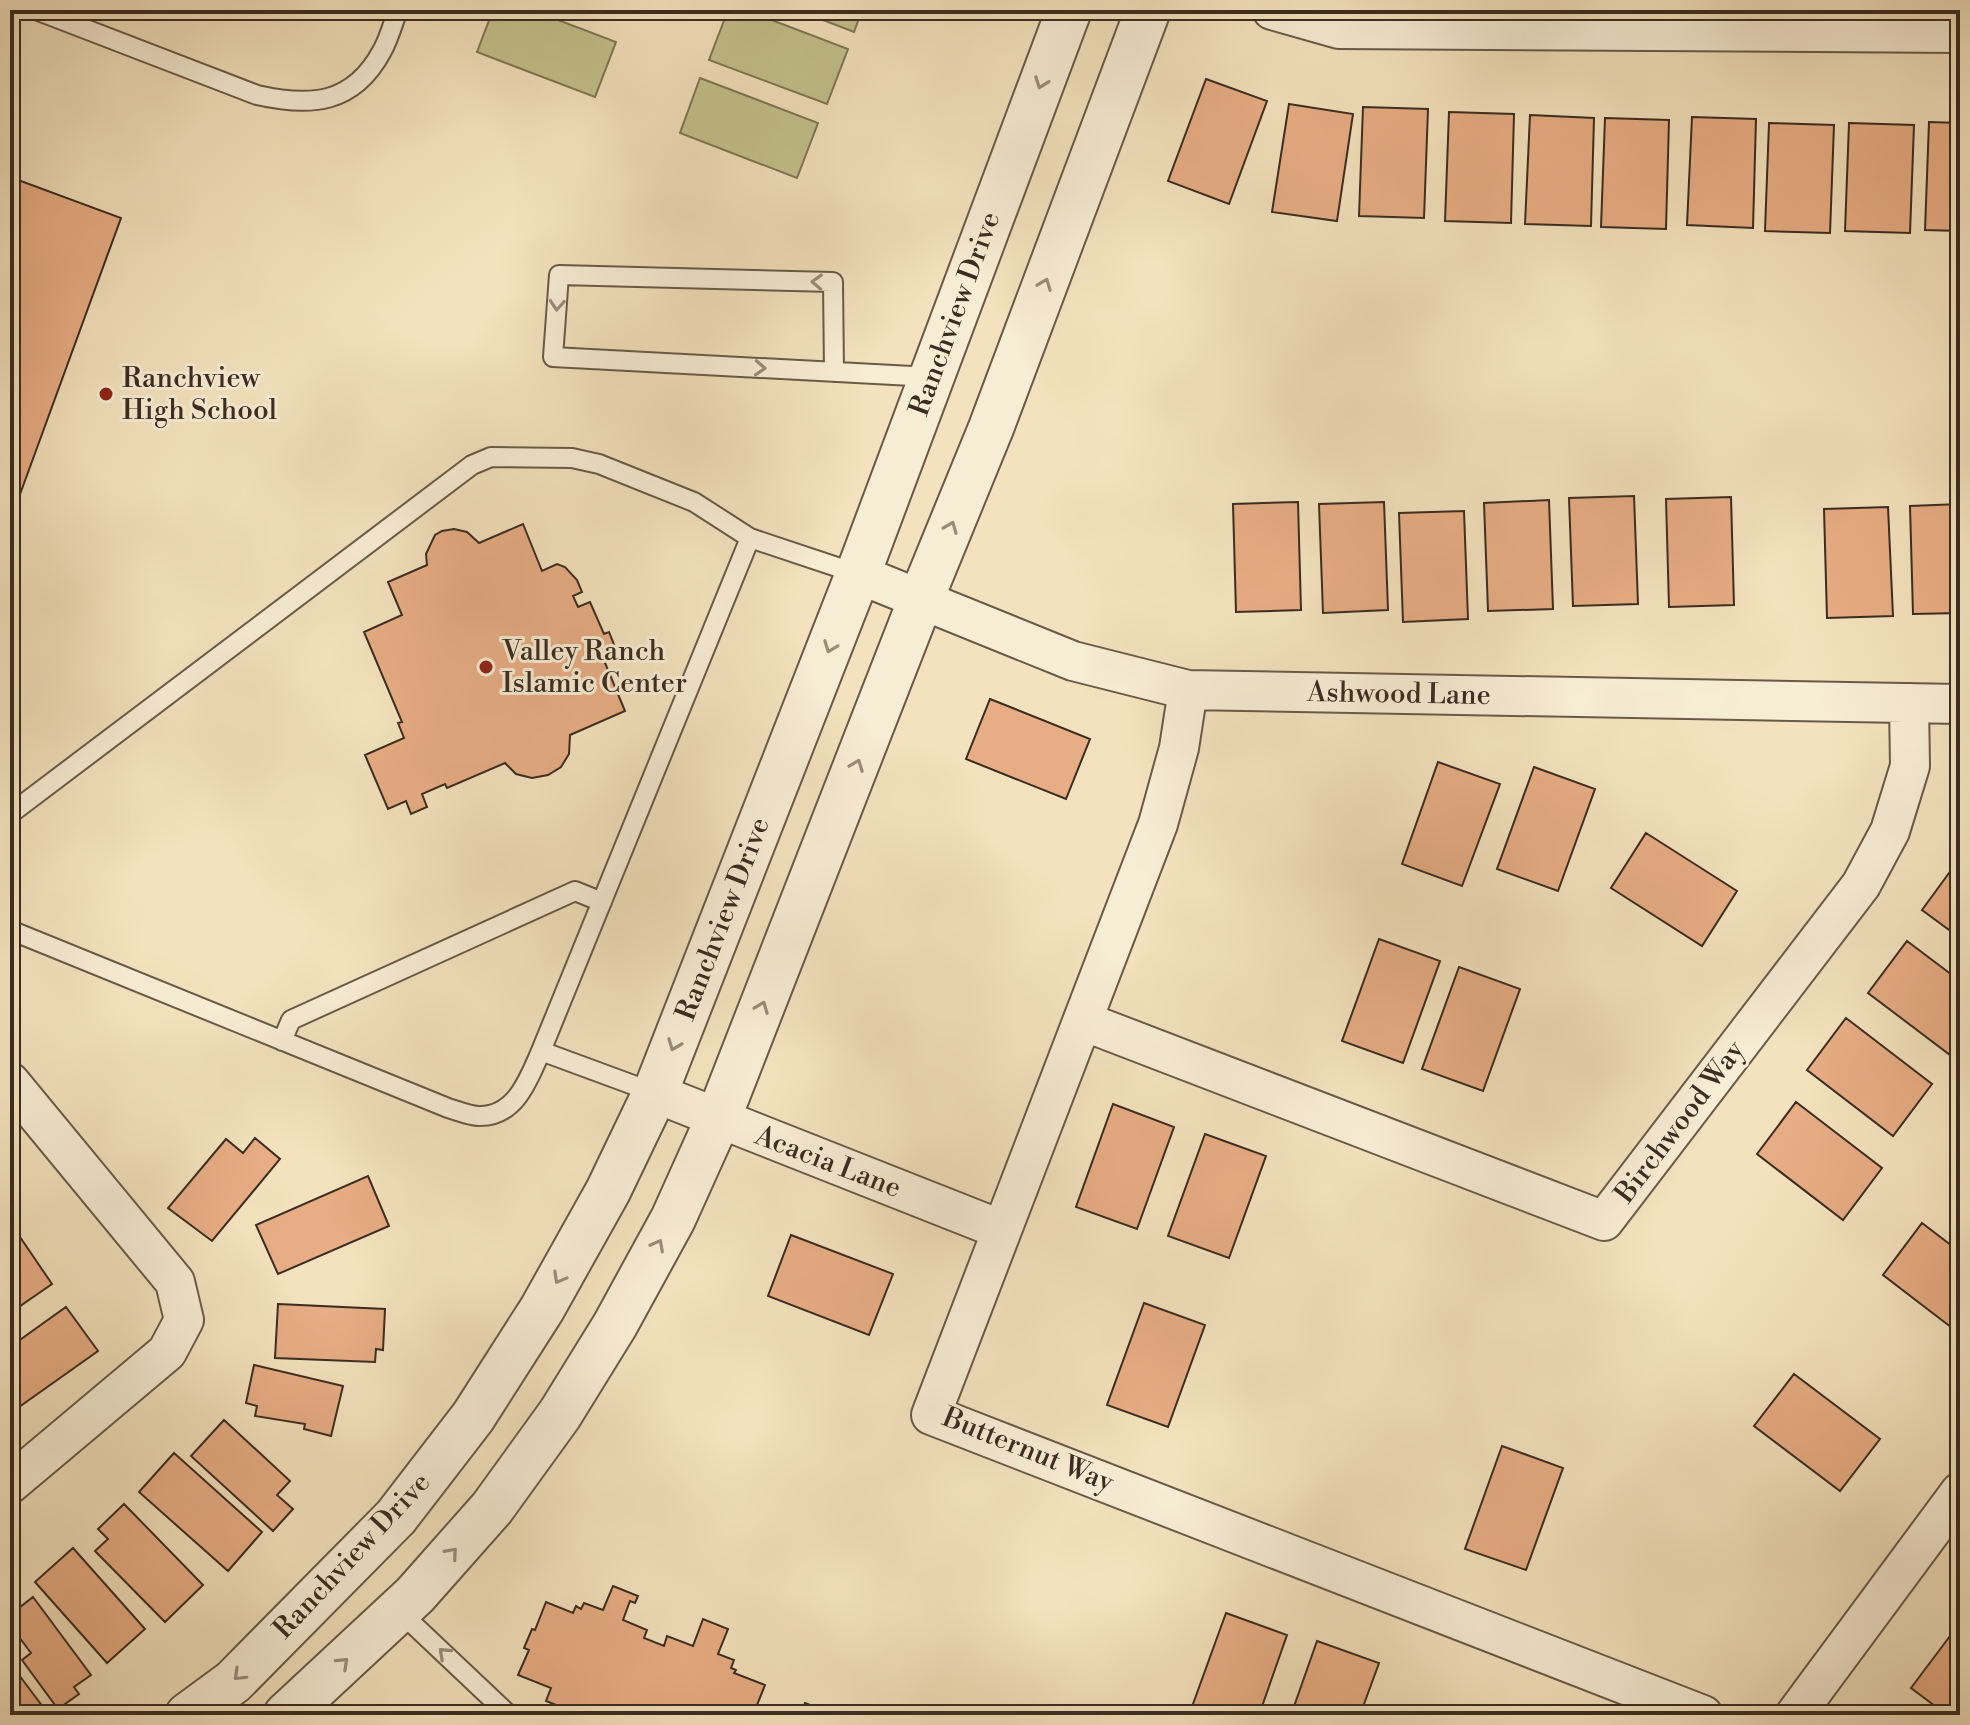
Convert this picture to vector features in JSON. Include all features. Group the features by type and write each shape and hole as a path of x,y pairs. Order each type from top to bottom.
{"street":[{"name":"Ranchview Drive","path":"188,1715 233,1682 396,1517 473,1417 542,1309 608,1191 655,1093 858,574 1069,10"},
{"path":"286,1715 399,1611 492,1508 560,1414 615,1325 673,1219 718,1119 991,428 1148,10"},
{"path":"1272,10 1339,29 1960,33"},
{"name":"Ashwood Lane","path":"858,574 1073,661 1188,690 1960,704"},
{"name":"Butternut Way","path":"1188,690 1179,748 1158,824 931,1415 1703,1715"},
{"name":"Birchwood Way","path":"1083,1021 1604,1221 1861,885 1890,831 1910,766 1909,703"},
{"path":"10,1082 175,1282 184,1320 167,1352 10,1484"},
{"name":"Acacia Lane","path":"655,1093 1002,1230"},
{"path":"1795,1715 1960,1492"}],"lane":[{"path":"36,10 257,95 292,103 329,99 358,82 381,52 398,10"},
{"path":"834,372 833,282 559,275 553,357 834,372 932,377"},
{"path":"10,814 472,465 491,457 572,458 599,464 694,502 750,538 858,574"},
{"path":"10,930 448,1108 481,1117 503,1109 521,1095 541,1051 750,538"},
{"path":"282,1041 291,1020 575,891 602,902"},
{"path":"541,1051 655,1093"},
{"path":"399,1611 509,1715"}],"shaded area":[{"path":"493,10 532,10 616,42 595,97 477,52"},
{"path":"728,10 745,10 848,49 827,104 709,60"},
{"path":"797,10 862,10 854,32"},
{"path":"700,78 818,123 797,178 680,133"}],"building":[{"path":"1206,79 1267,101 1229,204 1168,181"},
{"path":"1289,104 1353,114 1337,221 1272,212"},
{"path":"1363,107 1428,109 1424,218 1359,216"},
{"path":"1449,112 1514,114 1511,223 1445,221"},
{"path":"1530,115 1594,118 1591,226 1525,224"},
{"path":"1692,117 1756,119 1753,228 1687,225"},
{"path":"1605,118 1669,120 1666,229 1601,227"},
{"path":"1929,122 1960,123 1960,231 1925,230"},
{"path":"1769,123 1834,125 1830,233 1765,231"},
{"path":"1849,123 1914,125 1910,233 1845,231"},
{"path":"10,177 121,218 15,508 10,506"},
{"path":"1634,496 1638,604 1573,606 1569,498"},
{"path":"1731,497 1734,605 1669,607 1666,499"},
{"path":"1549,500 1553,609 1488,611 1484,503"},
{"path":"1298,502 1301,610 1236,612 1233,504"},
{"path":"1384,502 1388,610 1323,613 1319,504"},
{"path":"1960,504 1960,613 1913,614 1910,506"},
{"path":"1888,507 1893,616 1827,618 1824,509"},
{"path":"1464,511 1468,619 1403,622 1399,513"},
{"path":"523,524 542,571 557,564 565,567 577,580 582,592 573,596 578,607 590,602 604,634 609,632 617,652 603,658 625,711 570,735 569,754 561,767 548,775 532,778 516,774 505,763 447,788 445,784 422,794 427,807 411,814 406,801 388,809 365,755 404,738 398,723 402,722 364,632 402,615 388,582 427,565 426,554 435,535 454,529 467,532 479,543"},
{"path":"990,699 1090,739 1066,799 966,759"},
{"path":"1438,762 1500,784 1462,886 1402,864"},
{"path":"1534,767 1595,789 1558,891 1497,869"},
{"path":"1646,833 1737,891 1702,946 1611,888"},
{"path":"1960,858 1960,938 1922,910"},
{"path":"1379,939 1440,961 1403,1063 1342,1041"},
{"path":"1907,941 1960,981 1960,1050 1954,1058 1868,993"},
{"path":"1459,967 1520,989 1483,1091 1422,1069"},
{"path":"1846,1018 1932,1084 1893,1136 1807,1070"},
{"path":"1796,1102 1882,1168 1843,1220 1757,1154"},
{"path":"1113,1104 1174,1127 1137,1229 1076,1207"},
{"path":"1205,1134 1266,1156 1229,1258 1168,1236"},
{"path":"255,1138 280,1159 212,1241 168,1208 226,1139 243,1153"},
{"path":"368,1176 389,1226 278,1274 256,1225"},
{"path":"1922,1223 1960,1252 1960,1334 1883,1275"},
{"path":"791,1235 893,1274 869,1335 768,1296"},
{"path":"20,1237 52,1284 10,1313 10,1245"},
{"path":"1144,1303 1205,1325 1168,1427 1107,1405"},
{"path":"278,1304 385,1309 383,1350 376,1349 375,1362 275,1358"},
{"path":"66,1307 98,1351 12,1412 10,1347"},
{"path":"254,1365 343,1386 331,1436 304,1429 305,1424 255,1416 257,1406 246,1403"},
{"path":"1794,1374 1880,1439 1840,1491 1754,1426"},
{"path":"224,1420 290,1481 277,1495 293,1509 273,1531 191,1456"},
{"path":"1502,1446 1563,1468 1526,1570 1465,1549"},
{"path":"174,1453 262,1532 228,1571 139,1492"},
{"path":"124,1504 203,1585 165,1622 95,1551 108,1539 98,1529"},
{"path":"73,1548 145,1629 107,1663 35,1582"},
{"path":"613,1586 638,1596 635,1603 630,1601 623,1620 647,1630 644,1638 664,1646 667,1636 693,1646 703,1619 728,1629 718,1654 734,1660 731,1668 736,1670 734,1673 765,1685 753,1715 581,1715 546,1701 551,1688 518,1675 529,1650 524,1648 546,1602 573,1613 576,1606 581,1609 584,1603 603,1610"},
{"path":"33,1597 91,1675 74,1687 79,1694 58,1709 22,1660 31,1653 10,1625 10,1615"},
{"path":"1226,1613 1287,1635 1259,1715 1189,1715"},
{"path":"1950,1636 1960,1643 1960,1715 1947,1715 1911,1688"},
{"path":"1317,1641 1379,1663 1360,1715 1291,1715"},
{"path":"10,1663 49,1715 10,1715"},
{"path":"805,1703 835,1715 801,1715"},
{"path":"863,1707 884,1715 860,1715"}],"place":[{"name":"Ranchview High School","path":"106,394"},
{"name":"Valley Ranch Islamic Center","path":"486,667"}]}
